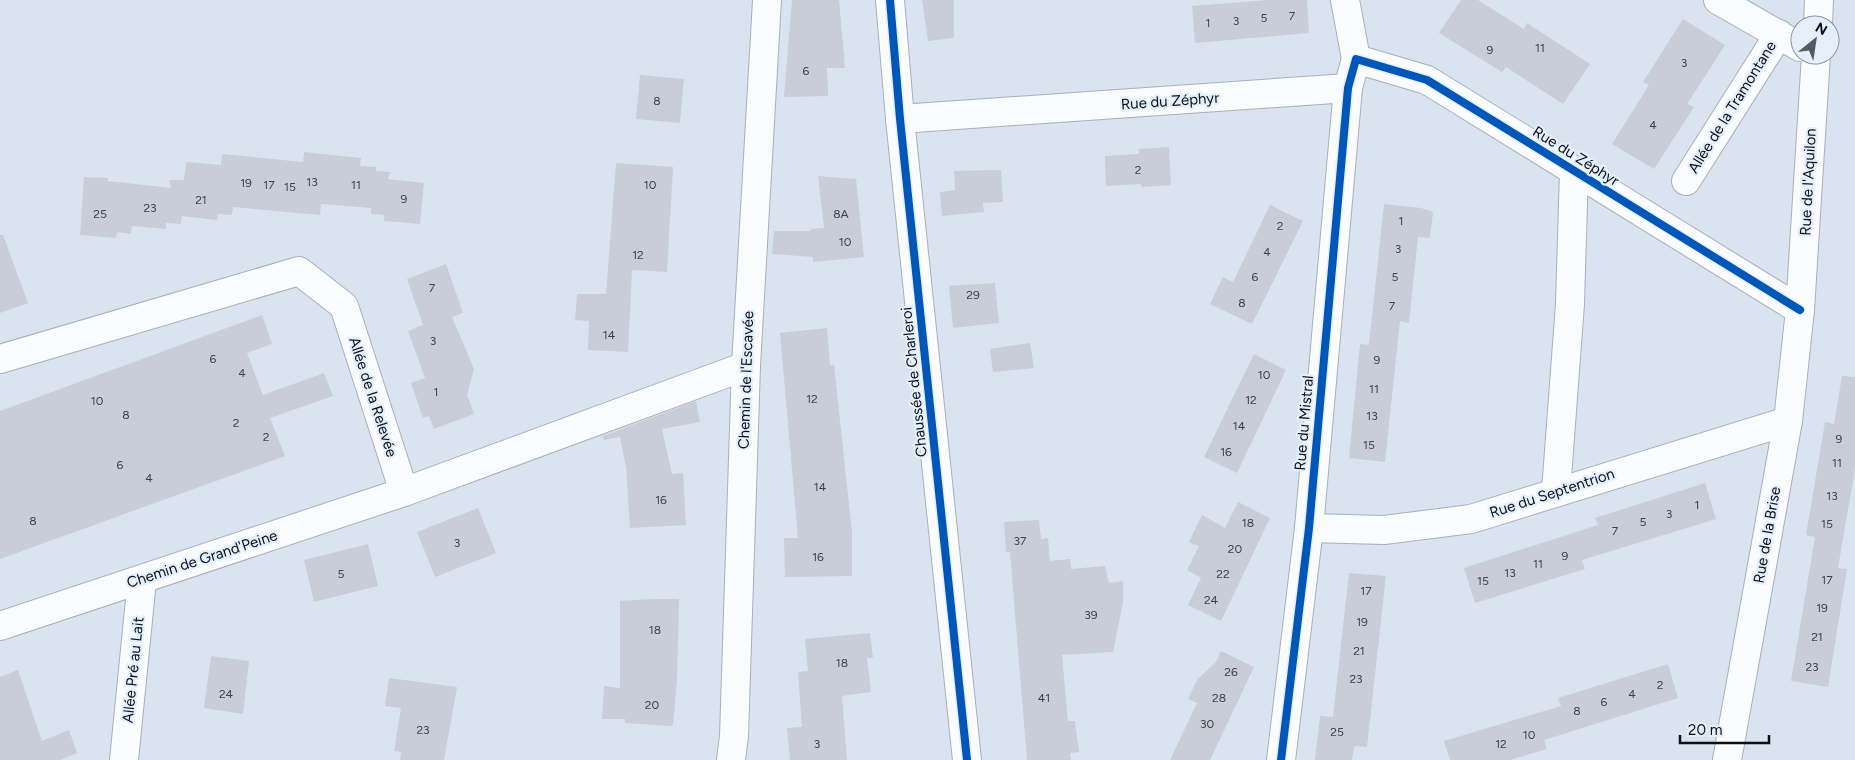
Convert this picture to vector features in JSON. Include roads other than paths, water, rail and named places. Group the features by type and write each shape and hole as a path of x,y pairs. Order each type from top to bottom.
{"street":[{"name":"Chemin de l'Escavée","path":"731,760 734,736 746,366 768,0"},
{"name":"Chaussée de Charleroi","path":"890,0 900,119 967,760"},
{"path":"1345,0 1356,59 1348,88"},
{"name":"Allée de la Tramontane","path":"1718,0 1790,41"},
{"path":"1818,15 1819,0"},
{"name":"Rue du Zéphyr","path":"1356,59 1427,80 1800,310"},
{"name":"Allée de la Tramontane","path":"1686,181 1791,65"},
{"name":"Rue de l'Aquilon","path":"1800,310 1805,65"},
{"name":"Rue du Zéphyr","path":"900,119 1348,88"},
{"name":"Rue du Mistral","path":"1281,760 1309,528 1348,88"},
{"path":"1556,491 1570,304 1574,170"},
{"name":"Allée de la Relevée","path":"0,359 299,271 344,306 404,492"},
{"name":"Rue de la Brise","path":"1728,760 1788,420 1800,310"},
{"path":"404,492 746,366"},
{"name":"Rue du Septentrion","path":"1309,528 1384,530 1471,519 1788,420"},
{"name":"Chemin de Grand'Peine","path":"0,626 404,492"},
{"name":"Allée Pré au Lait","path":"124,760 142,580"}]}
